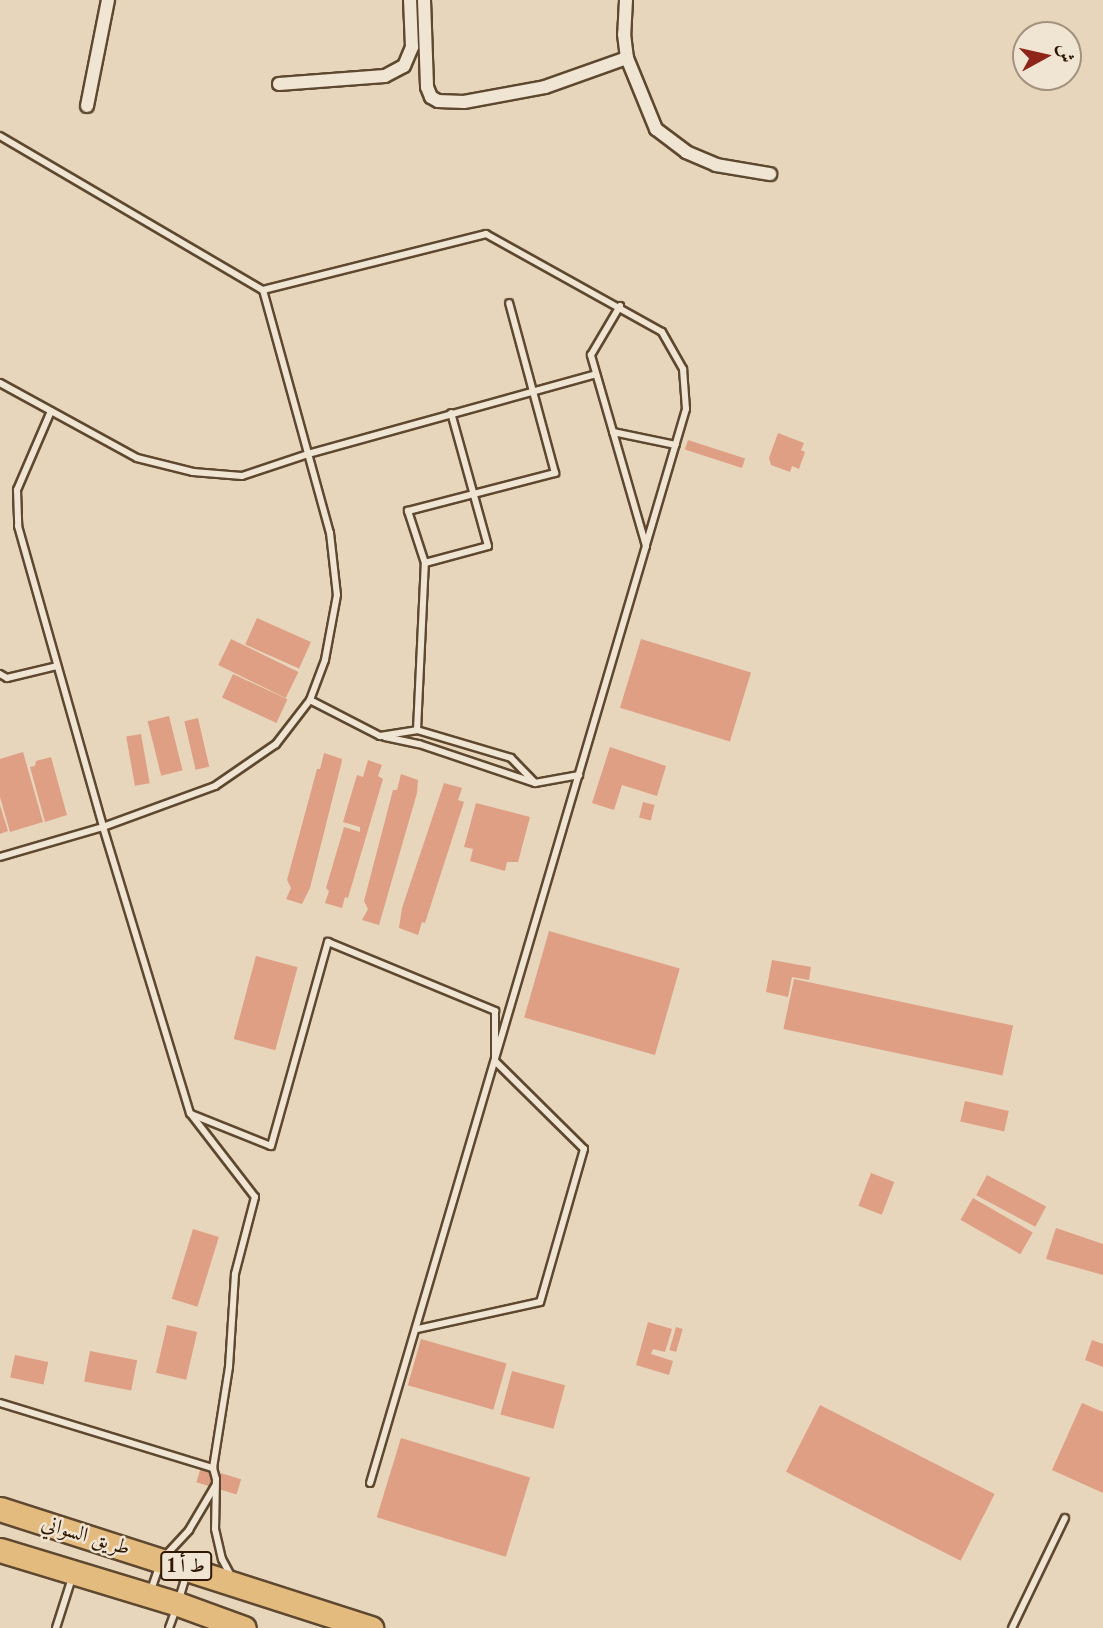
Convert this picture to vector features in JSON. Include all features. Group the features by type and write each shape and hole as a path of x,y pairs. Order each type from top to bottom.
{"highway":[{"name":"طريق السواني","path":"0,1509 188,1567 371,1628"},
{"name":"طريق السواني","path":"0,1550 178,1604 244,1628"}],"street":[{"path":"86,106 107,0"},
{"path":"279,84 385,76 404,66 412,47 410,0"},
{"path":"424,0 427,87 431,97 438,100 464,102 545,88 627,58"},
{"path":"626,0 624,34 627,58 656,129 686,152 716,164 769,174"}],"lane":[{"path":"0,136 263,290 330,533 337,595 325,660 310,700 276,744 215,786 103,827 0,857"},
{"path":"263,290 486,234 663,332 683,369 686,410 370,1483"},
{"path":"417,730 425,563 408,511 555,473 509,303"},
{"path":"620,306 591,355 646,546"},
{"path":"0,383 137,458 193,472 242,476 308,454 596,374"},
{"path":"51,411 17,490 18,526 103,827 190,1113 255,1197 235,1274 229,1367 213,1468 218,1545 234,1583"},
{"path":"425,563 488,546 476,494 451,413"},
{"path":"613,432 676,445"},
{"path":"0,674 7,678 57,666"},
{"path":"310,700 380,736 419,744 536,783 579,775"},
{"path":"380,736 417,730 511,758 536,783"},
{"path":"190,1113 271,1146 328,942 495,1011 495,1061 584,1149 540,1302 417,1329"},
{"path":"0,1403 213,1468"},
{"path":"149,1595 162,1559 182,1540 215,1486"},
{"path":"1012,1628 1065,1518"},
{"path":"169,1628 188,1567"},
{"path":"56,1628 74,1573"}],"building":[{"path":"778,433 804,443 801,450 805,452 799,469 792,466 790,472 771,465 769,458"},
{"path":"688,440 745,459 742,468 685,450"},
{"path":"257,618 311,642 299,668 245,644"},
{"path":"231,639 298,672 286,698 218,665"},
{"path":"641,639 751,673 730,741 620,708"},
{"path":"233,674 287,699 276,723 222,698"},
{"path":"169,716 183,770 161,776 148,721"},
{"path":"198,718 209,767 196,770 184,721"},
{"path":"141,734 150,783 135,786 126,737"},
{"path":"610,747 666,766 657,796 622,785 614,810 592,803"},
{"path":"23,752 43,822 10,832 0,797 0,759"},
{"path":"324,753 342,759 310,888 302,904 286,899 291,888 287,880 317,769 320,769"},
{"path":"51,757 67,815 45,822 30,767 35,766 36,761"},
{"path":"368,760 382,765 378,776 383,779 348,898 345,897 342,908 325,903 329,891 326,888 344,827 360,832 360,827 343,822 357,775 363,777"},
{"path":"401,774 418,780 417,793 379,925 362,920 368,909 364,901 393,790 397,790"},
{"path":"444,783 462,788 458,800 464,802 425,923 422,922 418,935 399,928 402,908"},
{"path":"643,802 655,805 651,820 639,818"},
{"path":"476,803 530,817 518,862 507,862 505,871 470,861 473,849 464,847"},
{"path":"0,805 8,831 0,834"},
{"path":"549,931 680,968 655,1055 524,1018"},
{"path":"256,956 298,967 275,1050 234,1039"},
{"path":"772,960 811,967 809,980 792,977 788,997 766,992"},
{"path":"794,979 1013,1026 1003,1075 783,1029"},
{"path":"965,1101 1009,1111 1004,1132 960,1121"},
{"path":"871,1173 894,1182 882,1215 858,1206"},
{"path":"987,1175 1046,1206 1035,1227 976,1195"},
{"path":"973,1198 1033,1232 1020,1254 960,1220"},
{"path":"1056,1228 1103,1244 1103,1275 1046,1259"},
{"path":"193,1229 219,1237 197,1307 172,1299"},
{"path":"648,1322 672,1329 665,1352 653,1349 651,1354 673,1361 669,1375 636,1365"},
{"path":"167,1325 197,1332 186,1380 156,1373"},
{"path":"676,1327 683,1329 676,1352 669,1350"},
{"path":"421,1339 507,1364 493,1410 408,1385"},
{"path":"1092,1340 1103,1344 1103,1367 1085,1360"},
{"path":"90,1351 137,1360 131,1391 84,1381"},
{"path":"15,1355 48,1362 43,1385 10,1377"},
{"path":"512,1371 565,1385 553,1429 500,1414"},
{"path":"1082,1403 1103,1412 1103,1493 1052,1470"},
{"path":"820,1405 995,1494 961,1561 786,1472"},
{"path":"401,1438 530,1477 506,1557 377,1517"},
{"path":"201,1467 241,1479 236,1495 196,1482"}]}
